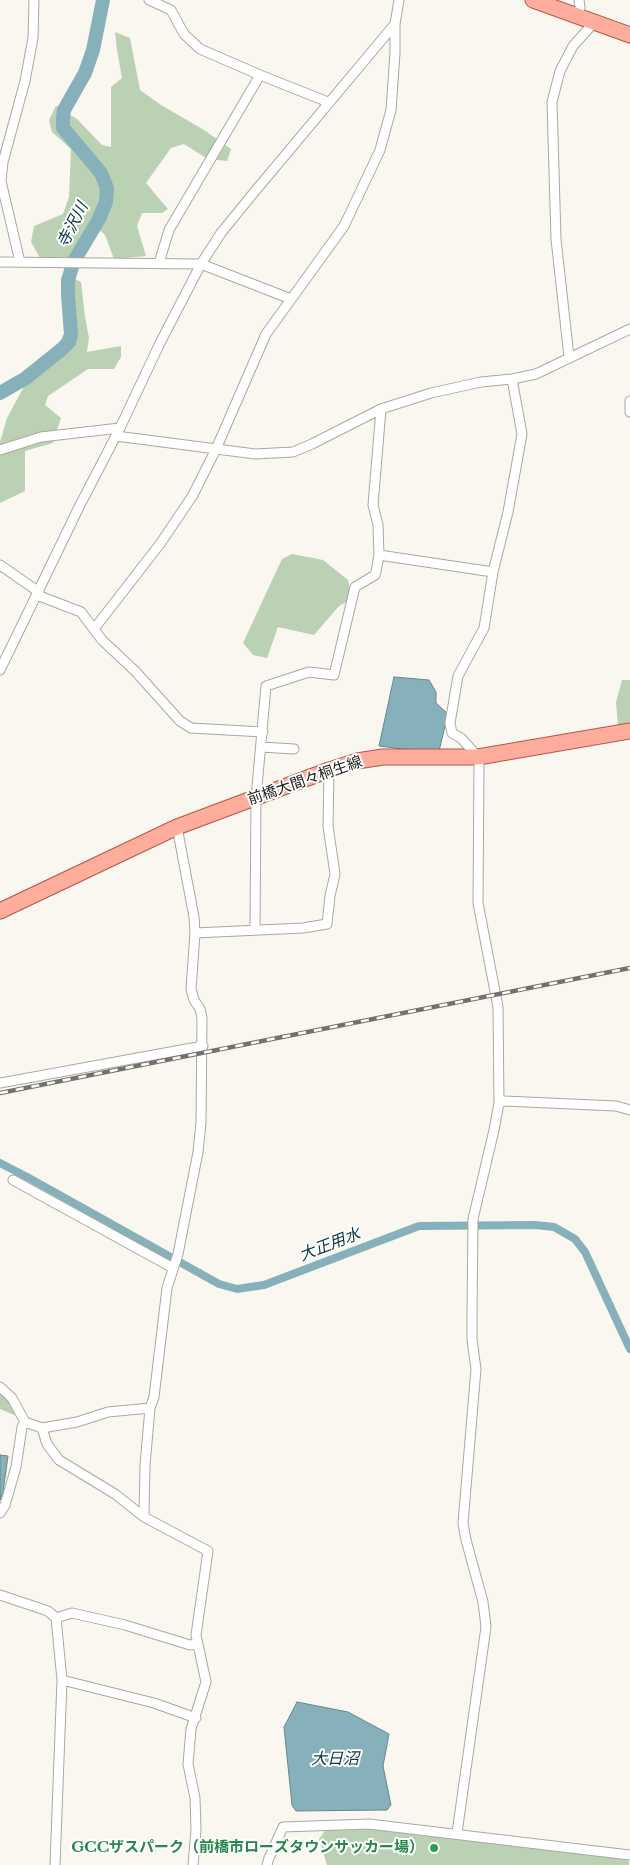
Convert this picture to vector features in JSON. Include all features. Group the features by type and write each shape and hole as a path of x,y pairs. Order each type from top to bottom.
{"main road":[{"path":"533,0 630,35"},
{"name":"前橋大間々桐生線","path":"0,910 177,827 357,761 383,757 478,757 630,731"}],"street":[{"path":"20,262 0,181 2,162 25,82 33,38 34,0"},
{"path":"149,0 171,10 184,34 200,48 260,75 328,102"},
{"path":"94,629 160,544 193,495 216,449 266,334 344,226 380,150 391,110 395,24 399,0"},
{"path":"570,357 556,239 552,102 560,71 573,46 590,27 580,8 579,0"},
{"path":"0,670 79,507 201,264 221,233 328,102 395,24"},
{"path":"159,263 169,230 260,75"},
{"path":"0,262 201,264 291,299"},
{"path":"0,450 41,437 118,432 255,454 294,452 381,410 431,393 481,382 536,374 629,332"},
{"path":"457,1833 486,1627 483,1602 466,1540 464,1523 476,1369 472,1340 473,1219 499,1103 497,1001 478,903 479,764 478,757 461,738 452,733 450,723 458,676 484,628 494,572 508,512 522,434 512,379"},
{"path":"630,401 630,412"},
{"path":"256,930 256,798 266,686 309,672 334,675 355,587 374,575 379,555 378,525 373,505 381,410"},
{"path":"379,555 494,572"},
{"path":"0,564 38,594 81,612 102,640 135,671 180,721 191,728 263,732"},
{"path":"261,747 294,749"},
{"path":"195,933 303,928 327,924 335,874 328,826 329,770"},
{"path":"144,1517 145,1465 150,1408 154,1398 167,1288 178,1254 200,1137 203,1046 202,1013 191,989 195,933 194,917 177,827"},
{"path":"0,1084 203,1046"},
{"path":"499,1103 504,1101 616,1106 630,1110"},
{"path":"14,1180 173,1267"},
{"path":"0,1387 12,1398 25,1422 42,1428 77,1422 108,1412 150,1408"},
{"path":"0,1513 5,1505 16,1467 22,1427 25,1422"},
{"path":"42,1428 47,1444 59,1460 115,1494 144,1517 208,1551 196,1635 206,1682 192,1728 188,1764 195,1798 196,1830 193,1865"},
{"path":"0,1595 48,1611 56,1618 62,1680 55,1865"},
{"path":"56,1618 72,1613 125,1625 190,1645 198,1644"},
{"path":"62,1680 154,1703 196,1718"},
{"path":"267,1865 283,1827 369,1824 630,1855"}],"green space":[{"path":"115,32 130,38 140,90 231,149 227,161 208,159 184,144 171,148 146,183 168,209 162,213 142,213 137,226 146,256 114,259 105,235 90,221 71,257 40,258 31,242 34,226 63,214 69,197 71,149 52,132 49,120 56,106 77,119 102,145 111,147 111,87 122,78"},
{"path":"73,278 81,282 89,338 87,352 121,346 121,357 114,369 88,369 48,396 45,405 61,418 53,443 25,451 25,491 0,503 0,442 7,418 27,381 57,349 67,327 65,300"},
{"path":"292,554 323,560 348,580 352,599 339,606 314,635 278,627 267,658 253,655 243,643 282,559"},
{"path":"622,680 630,680 630,724 618,726 616,702"},
{"path":"0,1390 10,1400 19,1417 0,1409"},
{"name":"GCCザスパーク（前橋市ローズタウンサッカー場）","path":"367,1827 625,1857 629,1865 327,1865 319,1839 327,1828"}],"water":[{"path":"394,677 429,680 436,692 436,703 448,714 439,751 379,746"},
{"path":"0,1455 8,1456 3,1492 0,1500"},
{"name":"大日沼","path":"297,1702 348,1712 389,1734 383,1766 391,1805 387,1810 296,1811 292,1805 284,1727"}],"waterway":[{"name":"寺沢川","path":"0,393 26,378 69,342 71,334 68,280 74,261 99,219 106,202 107,188 101,173 63,128 64,110 85,73 93,50 103,0"},
{"name":"大正用水","path":"0,1163 219,1284 237,1289 264,1285 419,1226 535,1225 554,1227 575,1239 585,1252 630,1349"}],"railway":[{"path":"0,1093 630,968"}],"place":[{"name":"GCCザスパーク（前橋市ローズタウンサッカー場）","path":"434,1848"}]}
